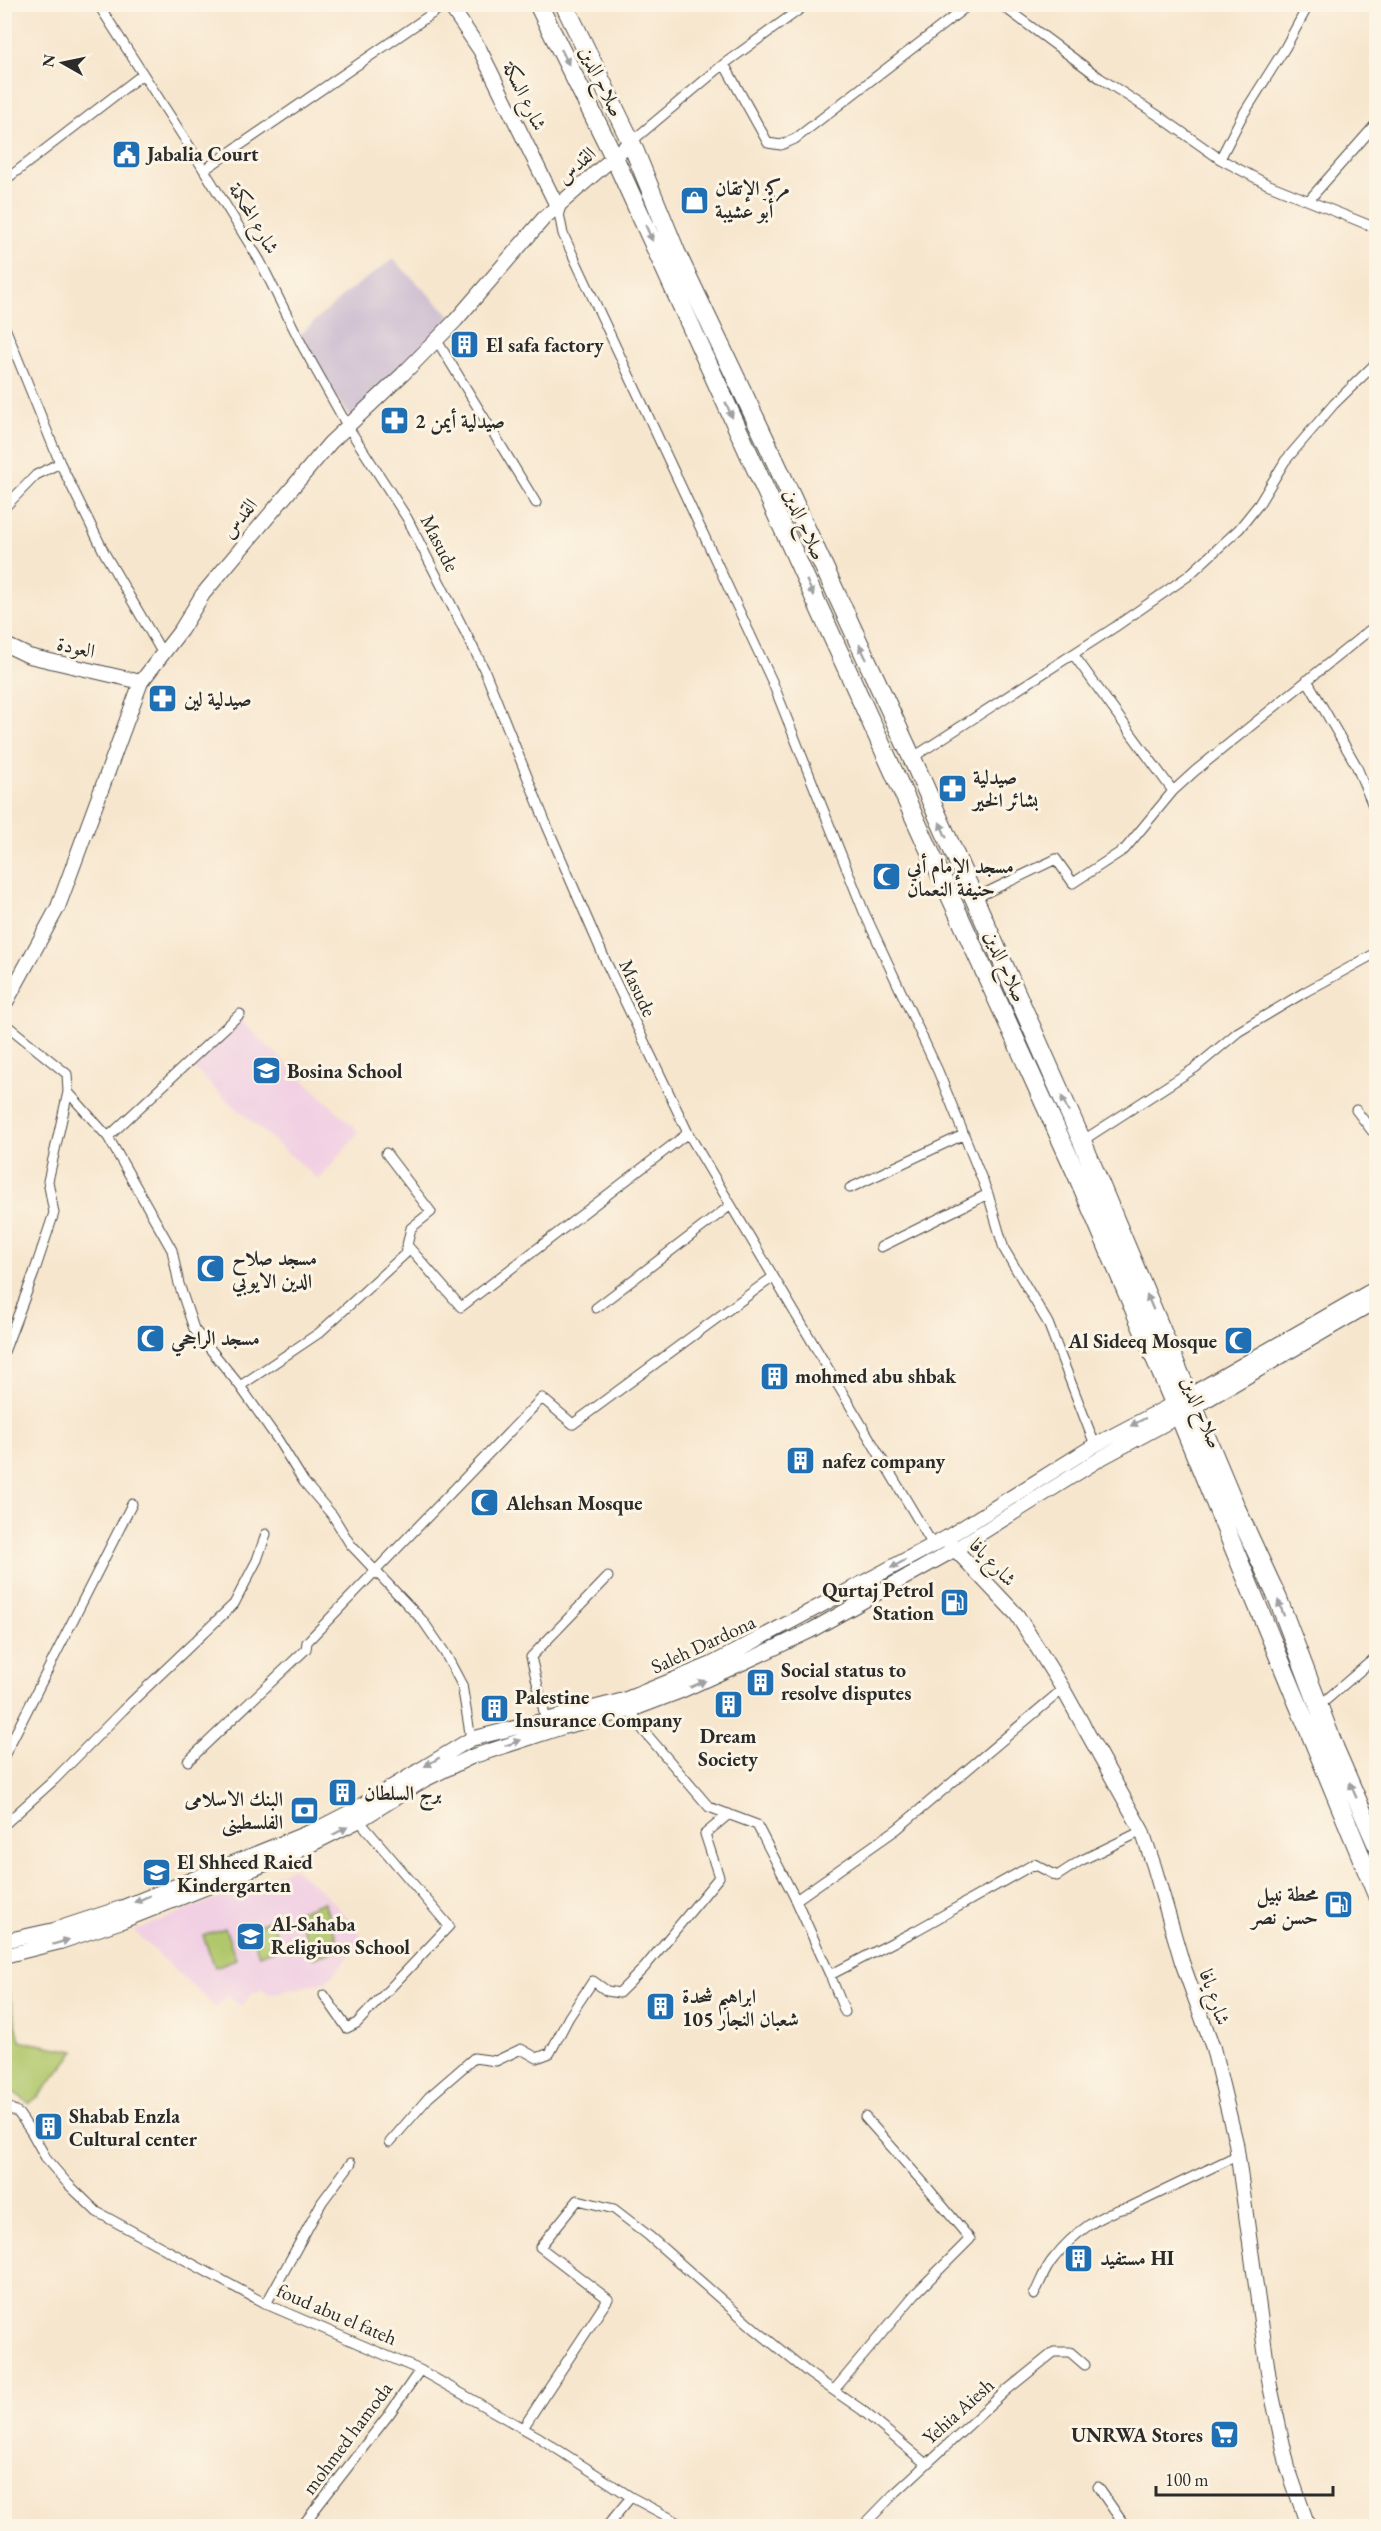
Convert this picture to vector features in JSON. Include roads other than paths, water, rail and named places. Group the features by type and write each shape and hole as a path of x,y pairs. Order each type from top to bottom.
{"highway":[{"name":"صلاح الدين","path":"538,4 614,157 1072,1164 1184,1405 1237,1510 1278,1599 1319,1706 1377,1843"},
{"name":"صلاح الدين","path":"564,4 631,142 676,252 912,758 1082,1141 1377,1893"}],"street":[{"name":"شارع المحكمة","path":"98,4 260,261 303,347 348,427"},
{"path":"204,170 447,4"},
{"name":"شارع السكة","path":"447,4 480,50 558,208"},
{"path":"631,142 724,64 807,4"},
{"path":"724,64 768,142 781,145 795,139 970,4"},
{"path":"1000,4 1009,13 1100,78 1220,159 1267,184 1377,228"},
{"path":"1009,13 1017,4"},
{"path":"1220,159 1241,118 1286,48 1306,5"},
{"path":"4,181 143,74"},
{"path":"1309,200 1377,124"},
{"name":"القدس","path":"4,1006 58,907 141,682 210,585 330,443 404,374 456,320 544,218 631,142"},
{"path":"558,208 563,234 772,681 864,912 938,1071 988,1194 1004,1250 1048,1323 1095,1445"},
{"path":"4,325 60,463 105,554 163,654"},
{"path":"436,339 536,503"},
{"path":"912,758 1073,654 1188,576 1239,529 1259,504 1285,461 1334,404 1377,363"},
{"name":"Masude","path":"348,427 407,518 484,669 547,826 597,941 687,1133 933,1545"},
{"path":"4,508 36,474 60,463"},
{"path":"973,899 1056,859 1073,883 1125,849 1173,791 1377,625"},
{"name":"العودة","path":"4,644 29,656 141,682"},
{"path":"1073,654 1173,791"},
{"path":"1308,680 1356,765 1377,813"},
{"path":"1082,1141 1195,1068 1238,1032 1377,953"},
{"path":"108,1137 240,1014"},
{"path":"4,1023 67,1074 68,1092 48,1181 54,1213 34,1274 4,1352"},
{"path":"68,1092 108,1137 172,1250 179,1284 194,1329 240,1386 304,1482 333,1516 351,1544 423,1621 445,1653 462,1685 471,1739"},
{"path":"1356,1110 1371,1131 1377,1128"},
{"path":"407,1245 461,1306 687,1133"},
{"path":"850,1188 963,1135"},
{"path":"240,1386 318,1333 405,1254 411,1228 431,1212 386,1153"},
{"path":"880,1247 988,1194"},
{"path":"596,1308 731,1205"},
{"path":"188,1761 306,1649 307,1642 542,1398 573,1424 773,1277"},
{"name":"Saleh Dardona","path":"4,1956 60,1942 122,1921 298,1851 356,1816 471,1739 546,1720 628,1705 681,1692 810,1630 950,1544 1103,1457 1377,1288"},
{"name":"Saleh Dardona","path":"4,1941 54,1930 121,1908 317,1829 356,1816 471,1757 628,1705 712,1664 933,1545 950,1544 1095,1445 1184,1405 1377,1301"},
{"path":"4,1756 132,1504"},
{"path":"4,1825 54,1780 123,1710 234,1604 257,1560 266,1534"},
{"name":"شارع يافا","path":"950,1544 1017,1615 1063,1689 1142,1831 1155,1866 1182,1962 1213,2048 1238,2155 1270,2386 1288,2468 1308,2526"},
{"path":"546,1720 531,1657 608,1577"},
{"path":"1319,1706 1377,1657"},
{"path":"796,1900 897,1829 1063,1689"},
{"path":"628,1705 643,1730 709,1807 757,1826 796,1900 845,2012"},
{"path":"390,2142 429,2097 474,2058 496,2061 521,2049 537,2058 550,2053 569,2017 593,1981 607,1991 619,1993 644,1968 719,1877 705,1834 729,1814"},
{"path":"324,1995 347,2028 357,2023 449,1926 356,1816"},
{"path":"830,1975 915,1931 1024,1868 1034,1864 1057,1876 1080,1861 1142,1831"},
{"name":"foud abu el fateh","path":"4,2104 19,2114 33,2133 47,2160 97,2212 267,2304 420,2370 523,2428 597,2473 631,2497 685,2526"},
{"path":"835,2389 915,2294 970,2239 865,2116"},
{"path":"1034,2295 1052,2259 1066,2244 1100,2219 1119,2209 1130,2208 1238,2155"},
{"path":"267,2304 322,2202 351,2163"},
{"path":"523,2428 608,2299 540,2247 578,2200 614,2210 649,2236 756,2330 810,2374 835,2389 926,2464"},
{"name":"Yehia Aiesh","path":"863,2526 926,2464 1007,2390 1054,2352 1070,2352 1085,2365"},
{"name":"mohmed hamoda","path":"302,2526 390,2414 420,2370"},
{"path":"1098,2487 1125,2526"},
{"path":"607,2526 631,2497"}],"place":[{"name":"Jabalia Court","path":"126,154"},
{"name":"مركز الإتقان أبو عشيبة","path":"694,200"},
{"name":"El safa factory","path":"465,345"},
{"name":"صيدلية أيمن 2","path":"394,421"},
{"name":"صيدلية لين","path":"163,699"},
{"name":"صيدلية بشائر الخير","path":"952,788"},
{"name":"مسجد الإمام أبي حنيفة النعمان","path":"886,877"},
{"name":"Bosina School","path":"266,1071"},
{"name":"مسجد صلاح الدين الايوبي","path":"211,1269"},
{"name":"مسجد الراجحي","path":"150,1338"},
{"name":"Al Sideeq Mosque","path":"1238,1341"},
{"name":"mohmed abu shbak","path":"774,1376"},
{"name":"nafez company","path":"801,1461"},
{"name":"Alehsan Mosque","path":"485,1503"},
{"name":"Qurtaj Petrol Station","path":"955,1602"},
{"name":"Social status to resolve disputes","path":"760,1682"},
{"name":"Dream Society","path":"728,1705"},
{"name":"Palestine Insurance Company","path":"494,1709"},
{"name":"برج السلطان","path":"343,1793"},
{"name":"البنك الاسلامى الفلسطينى","path":"304,1811"},
{"name":"El Shheed Raied Kindergarten","path":"156,1873"},
{"name":"محطة نبيل حسن نصر","path":"1339,1905"},
{"name":"Al-Sahaba Religiuos School","path":"250,1936"},
{"name":"ابراهيم شحدة شعبان النجار 105","path":"661,2007"},
{"name":"Shabab Enzla Cultural center","path":"48,2127"},
{"name":"مستفيد HI","path":"1079,2258"},
{"name":"UNRWA Stores","path":"1224,2435"}]}
